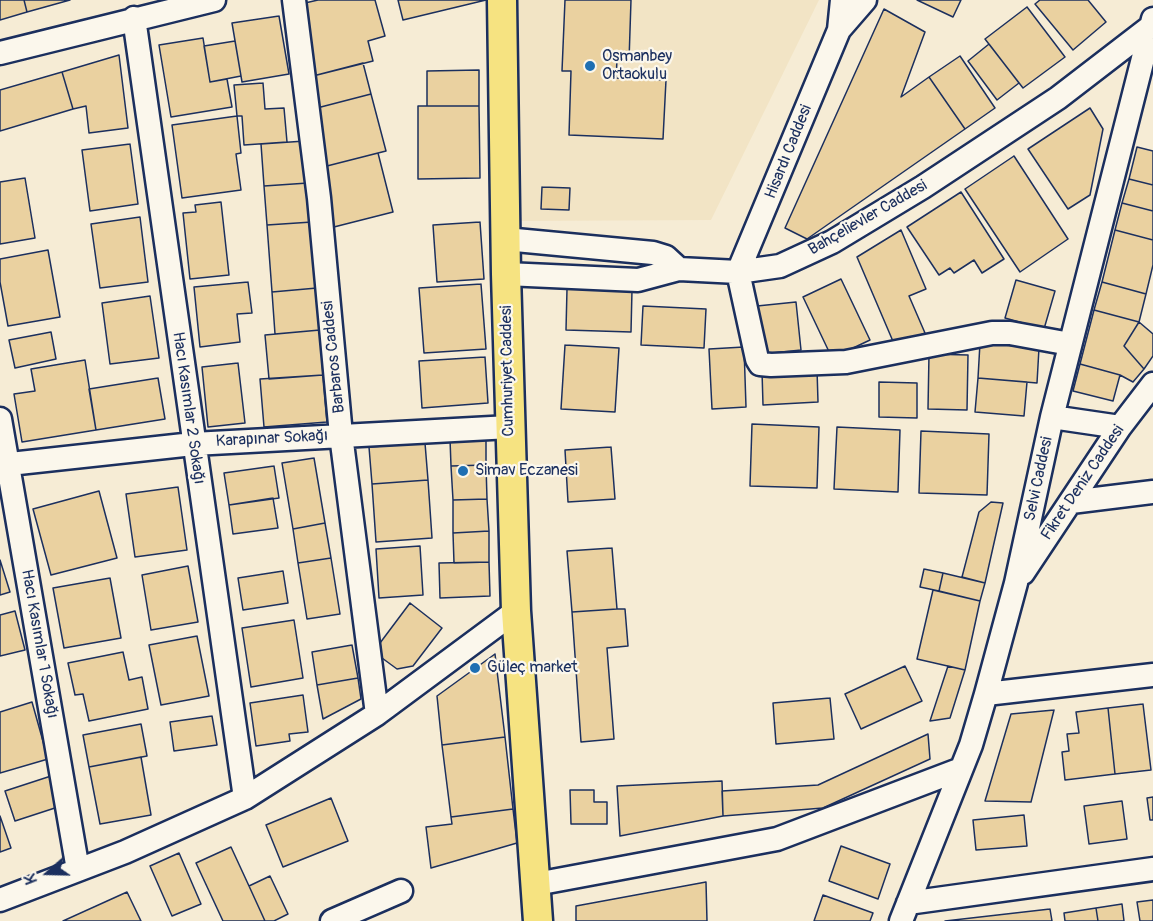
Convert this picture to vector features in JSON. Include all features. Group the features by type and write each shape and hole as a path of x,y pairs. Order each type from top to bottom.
{"main road":[{"name":"Cumhuriyet Caddesi","path":"502,0 505,239 516,611 538,921"}],"street":[{"path":"0,53 214,0"},
{"name":"Barbaros Caddesi","path":"294,0 319,198 341,435 377,714"},
{"name":"Hisardı Caddesi","path":"738,272 839,30 842,0"},
{"name":"Hisardı Caddesi","path":"839,30 865,0"},
{"name":"Hacı Kasımlar 2 Sokağı","path":"134,18 245,798"},
{"name":"Bahçelievler Caddesi","path":"506,274 638,280 679,269 738,272 780,266 832,242 1019,124 1097,70 1152,26"},
{"name":"Selvi Caddesi","path":"905,912 961,769 986,694 1016,583 1070,344 1152,26"},
{"path":"505,239 653,253 666,257 679,269"},
{"path":"738,272 754,351 760,364 846,362 992,333 1010,333 1070,344"},
{"name":"Fikret Deniz Caddesi","path":"1016,583 1120,428 1153,384"},
{"path":"1052,417 1120,428"},
{"name":"Hacı Kasımlar 1 Sokağı","path":"0,419 4,464 78,870"},
{"name":"Karapınar Sokağı","path":"4,464 193,444 510,427"},
{"path":"1071,502 1153,492"},
{"path":"0,900 174,831 245,798 377,714 516,611"},
{"path":"986,694 1153,675"},
{"path":"536,884 777,839 961,769"},
{"path":"905,912 1153,869"},
{"path":"332,921 401,891"}],"shaded area":[{"path":"518,0 819,0 711,220 520,221"}],"building":[{"path":"0,0 24,0 27,12 0,20"},
{"path":"24,0 70,0 27,12"},
{"path":"318,0 375,0 385,36 368,41 373,61 313,76 305,3"},
{"path":"398,0 486,0 403,20"},
{"name":"Osmanbey Ortaokulu","path":"565,0 631,0 629,61 617,60 616,78 666,80 663,139 569,135 571,71 562,71"},
{"path":"917,0 961,0 953,17"},
{"path":"1040,0 1088,0 1106,22 1073,50 1035,4"},
{"path":"1027,7 1065,57 1023,88 985,39"},
{"path":"884,9 925,32 901,97 929,77 965,129 807,239 785,228"},
{"path":"279,16 289,74 242,82 232,23"},
{"path":"203,38 210,82 227,79 232,107 171,117 159,45"},
{"path":"235,41 241,76 210,82 204,46"},
{"path":"989,44 1019,83 997,100 968,61"},
{"path":"119,55 128,128 89,133 86,106 73,109 62,72"},
{"path":"960,56 995,108 965,129 929,77"},
{"path":"363,63 371,94 317,108 313,76"},
{"path":"479,70 479,106 427,106 427,71"},
{"path":"62,72 73,109 0,131 0,90"},
{"path":"263,83 265,109 284,108 287,142 244,145 242,116 237,116 234,85"},
{"path":"371,94 386,151 323,167 317,108"},
{"path":"418,106 479,106 480,178 418,179"},
{"path":"1090,108 1103,129 1090,195 1068,209 1028,149"},
{"path":"237,116 241,153 236,154 241,190 182,198 172,125"},
{"path":"305,141 308,183 264,186 261,144"},
{"path":"130,144 138,204 90,211 82,150"},
{"path":"1137,147 1153,151 1153,185 1129,179"},
{"path":"378,153 393,212 330,228 323,167"},
{"path":"1014,156 1068,239 1020,272 965,189"},
{"path":"25,178 35,238 0,244 0,182"},
{"path":"1129,179 1153,185 1153,211 1122,203"},
{"path":"308,183 312,222 267,225 264,186"},
{"path":"542,187 570,188 569,210 541,209"},
{"path":"961,192 1004,259 982,273 974,260 954,273 950,268 939,275 907,227"},
{"path":"221,202 229,275 190,279 183,213 196,212 195,205"},
{"path":"1122,203 1153,211 1153,240 1115,230"},
{"path":"140,217 148,282 100,288 91,224"},
{"path":"312,222 317,288 272,292 267,225"},
{"path":"480,222 484,279 437,282 433,225"},
{"path":"901,230 926,289 909,296 925,333 895,346 857,257"},
{"path":"1115,230 1153,240 1153,265 1146,294 1102,282"},
{"path":"48,250 60,317 8,326 0,282 0,259"},
{"path":"841,279 870,340 832,358 803,297"},
{"path":"1016,280 1055,291 1044,329 1005,318"},
{"path":"248,282 252,313 237,314 240,342 200,347 194,287"},
{"path":"1102,282 1146,294 1139,322 1094,310"},
{"path":"481,284 486,349 424,353 419,288"},
{"path":"317,288 320,330 275,334 272,292"},
{"path":"567,289 632,290 631,332 566,330"},
{"path":"150,296 159,358 110,364 102,303"},
{"path":"796,302 801,350 763,354 757,306"},
{"path":"643,306 706,309 704,348 641,345"},
{"path":"1094,310 1139,322 1124,346 1144,369 1133,382 1120,375 1080,364"},
{"path":"1139,322 1153,334 1153,356 1144,369 1124,346"},
{"path":"320,330 323,375 269,379 265,335"},
{"path":"51,332 56,359 15,368 9,340"},
{"path":"980,343 1039,348 1037,383 978,378"},
{"path":"565,345 619,348 615,412 561,409"},
{"path":"744,347 746,407 712,409 709,349"},
{"path":"929,354 968,355 967,410 928,409"},
{"path":"485,357 488,403 422,408 419,361"},
{"path":"85,360 96,430 22,442 14,394 35,391 31,369"},
{"path":"238,363 245,423 208,427 202,367"},
{"path":"1080,364 1120,375 1113,401 1073,391"},
{"path":"817,369 818,402 763,405 762,371"},
{"path":"323,375 327,422 264,427 260,379"},
{"path":"158,378 165,419 96,430 89,389"},
{"path":"978,378 1027,382 1024,416 975,412"},
{"path":"879,382 917,383 917,418 879,417"},
{"path":"752,424 819,427 817,488 750,486"},
{"path":"837,427 900,430 898,492 834,489"},
{"path":"921,431 989,434 987,495 919,493"},
{"path":"486,438 486,465 451,466 450,439"},
{"path":"425,443 428,480 372,484 369,447"},
{"path":"611,447 615,499 568,502 565,450"},
{"path":"314,458 325,523 293,529 282,463"},
{"path":"486,465 487,499 453,500 451,466"},
{"path":"274,466 279,498 229,505 224,473"},
{"path":"428,480 432,538 376,542 372,484"},
{"path":"178,487 187,550 135,557 126,494"},
{"path":"99,491 117,558 51,575 33,509"},
{"path":"273,498 278,528 233,534 229,505"},
{"path":"487,499 489,531 453,533 453,500"},
{"path":"991,502 1003,503 985,583 962,577 979,512"},
{"path":"325,523 331,558 298,563 293,529"},
{"path":"489,531 489,562 454,563 453,533"},
{"path":"420,546 423,595 379,598 376,549"},
{"path":"612,548 617,609 572,612 567,551"},
{"path":"331,558 340,614 307,619 298,563"},
{"path":"0,560 10,592 0,595"},
{"path":"489,562 490,596 440,598 439,563"},
{"path":"188,566 198,622 151,630 142,575"},
{"path":"924,569 943,573 939,591 920,587"},
{"path":"283,571 288,603 243,610 238,578"},
{"path":"943,573 985,583 980,601 939,591"},
{"path":"110,578 121,638 64,648 53,588"},
{"path":"933,590 980,601 965,670 917,659"},
{"path":"410,603 442,628 413,666 397,669 382,658 380,643"},
{"path":"625,609 628,646 607,648 614,739 581,742 572,612"},
{"path":"15,611 25,650 0,656 0,615"},
{"path":"294,620 303,678 251,687 242,628"},
{"path":"197,636 209,696 161,705 149,645"},
{"path":"352,645 358,678 317,685 312,652"},
{"path":"123,652 129,680 142,677 148,709 89,721 83,694 75,695 68,663"},
{"path":"495,654 505,737 442,745 437,696"},
{"path":"905,666 922,701 861,729 845,694"},
{"path":"948,666 965,670 950,718 930,721"},
{"path":"358,678 361,699 323,719 317,685"},
{"path":"303,695 308,732 289,734 290,741 256,746 250,703"},
{"path":"830,698 834,739 776,744 773,703"},
{"path":"32,702 48,759 0,773 0,712"},
{"path":"1143,704 1151,770 1115,774 1108,708"},
{"path":"1108,708 1115,774 1065,780 1062,752 1069,751 1067,734 1079,733 1076,712"},
{"path":"1054,710 1031,802 985,801 1011,714"},
{"path":"212,716 217,745 174,751 170,722"},
{"path":"141,724 147,756 89,767 83,735"},
{"path":"928,734 930,759 823,808 723,816 722,791 818,785"},
{"path":"505,737 513,809 451,817 442,745"},
{"path":"141,757 151,815 100,824 89,767"},
{"path":"51,776 61,806 15,821 5,791"},
{"path":"722,781 723,816 620,836 617,786"},
{"path":"570,790 594,790 594,802 607,802 607,824 571,824"},
{"path":"1153,797 1153,820 1150,820 1147,798"},
{"path":"331,798 348,841 283,867 266,825"},
{"path":"1122,801 1127,839 1089,844 1084,806"},
{"path":"513,809 517,843 431,868 426,827 452,824 451,817"},
{"path":"1024,815 1027,846 976,850 973,820"},
{"path":"0,816 11,848 0,852"},
{"path":"841,846 890,864 878,899 829,881"},
{"path":"231,847 265,921 223,921 196,863"},
{"path":"179,853 201,904 172,916 150,866"},
{"path":"270,876 288,914 274,921 265,921 249,886"},
{"path":"706,882 707,921 576,921 576,906"},
{"path":"127,892 141,921 63,921"},
{"path":"823,895 873,913 870,921 814,921"},
{"path":"1153,900 1153,921 1140,921 1137,902"},
{"path":"1122,904 1124,921 1098,921 1096,908"},
{"path":"1096,908 1098,921 1065,921 1064,913"},
{"path":"1050,909 1052,921 945,921"}],"place":[{"name":"Osmanbey Ortaokulu","path":"590,66"},
{"name":"Simav Eczanesi","path":"463,471"},
{"name":"Güleç market","path":"475,668"}]}
